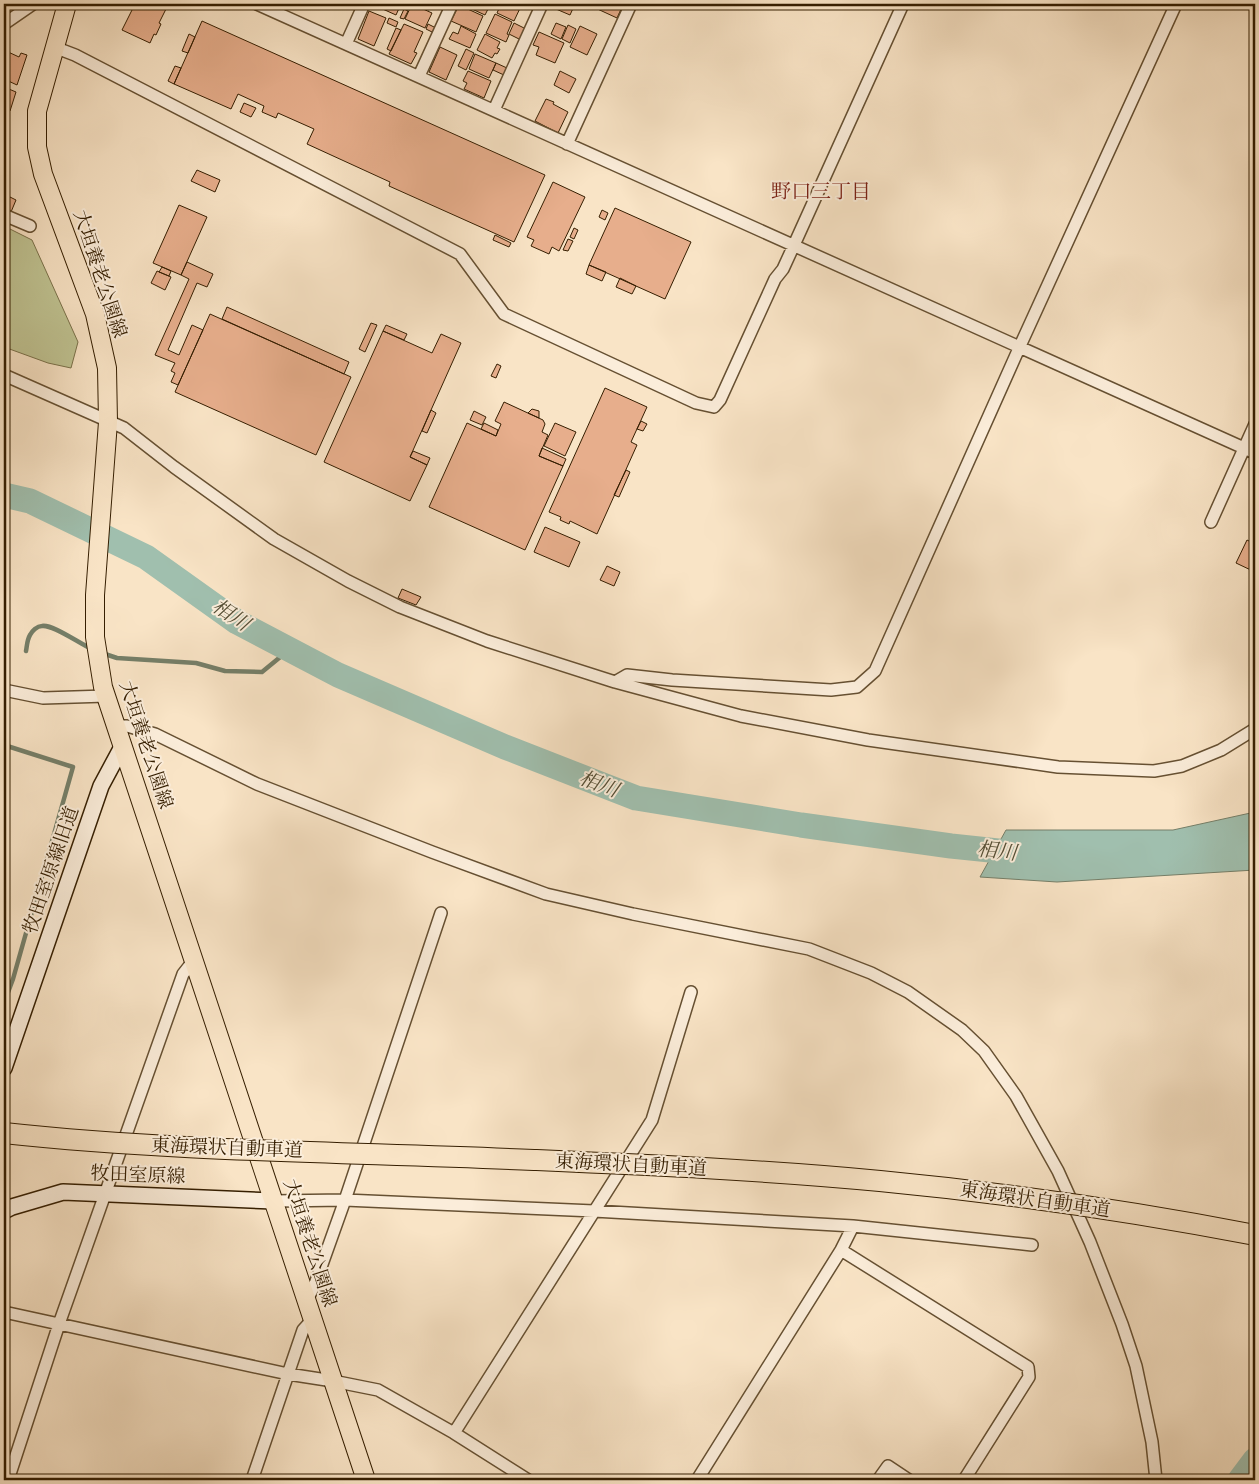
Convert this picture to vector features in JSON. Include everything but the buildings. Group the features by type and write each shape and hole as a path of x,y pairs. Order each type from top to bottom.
{"highway":[{"name":"東海環状自動車道","path":"4,1133 55,1139 172,1146 772,1172 993,1194 1088,1207 1255,1235"}],"main road":[{"name":"大垣養老公園線","path":"67,4 37,111 37,147 43,174 95,314 107,368 107,426 95,612 95,637 105,692 366,1480"}],"street":[{"path":"257,4 1250,450"},
{"path":"346,44 364,4"},
{"path":"419,76 452,4"},
{"path":"494,110 542,4"},
{"path":"567,144 630,4"},
{"path":"54,47 75,55 460,254 504,314 696,403 714,407 720,400 775,279 783,269 903,4"},
{"path":"615,682 627,675 672,680 831,690 857,687 875,671 1020,346 1176,4"},
{"path":"4,24 25,5"},
{"path":"4,214 30,226"},
{"path":"4,375 107,426 124,428 174,468 274,539 348,582 400,607 487,641 615,682 741,716 838,735 1058,767 1154,771 1182,766 1221,750 1255,729"},
{"path":"1211,522 1250,450 1255,424"},
{"path":"4,690 43,698 105,692"},
{"path":"116,726 127,726 155,734 257,784 423,849 546,894 809,950 872,973 908,992 962,1030 984,1051 1016,1096 1058,1171 1090,1242 1136,1366 1152,1442 1156,1480"},
{"name":"牧田室原線旧道","path":"4,1068 101,786 123,745"},
{"path":"307,1300 315,1284 345,1200 441,913"},
{"path":"8,1480 59,1324 183,974 194,960"},
{"path":"454,1433 652,1120 691,992"},
{"name":"牧田室原線","path":"4,1211 12,1206 63,1192 274,1201"},
{"path":"274,1201 345,1200 594,1211 853,1226 1032,1245"},
{"path":"697,1480 841,1250 853,1226"},
{"path":"841,1250 1028,1367 1029,1378 964,1480"},
{"path":"4,1312 288,1374 378,1390 454,1433 528,1480"},
{"path":"252,1480 303,1330 312,1320"},
{"path":"878,1480 888,1466 909,1480"}],"green space":[{"path":"4,226 32,240 78,342 71,368 48,363 4,347"}],"water":[{"path":"1255,812 1255,870 1057,882 980,877 1006,830 1173,830"}],"waterway":[{"name":"相川","path":"4,495 30,501 146,557 237,622 338,675 505,747 636,798 801,825 951,846 1028,854"},
{"path":"26,651 31,633 42,626 53,628 92,649"},
{"path":"102,653 117,658 196,663 225,671 262,672 290,649"},
{"path":"4,740 6,731"},
{"path":"4,745 73,767 13,979 4,1003"},
{"path":"1240,1480 1255,1460"}],"district":[{"name":"野口三丁目","path":"821,191"}]}
